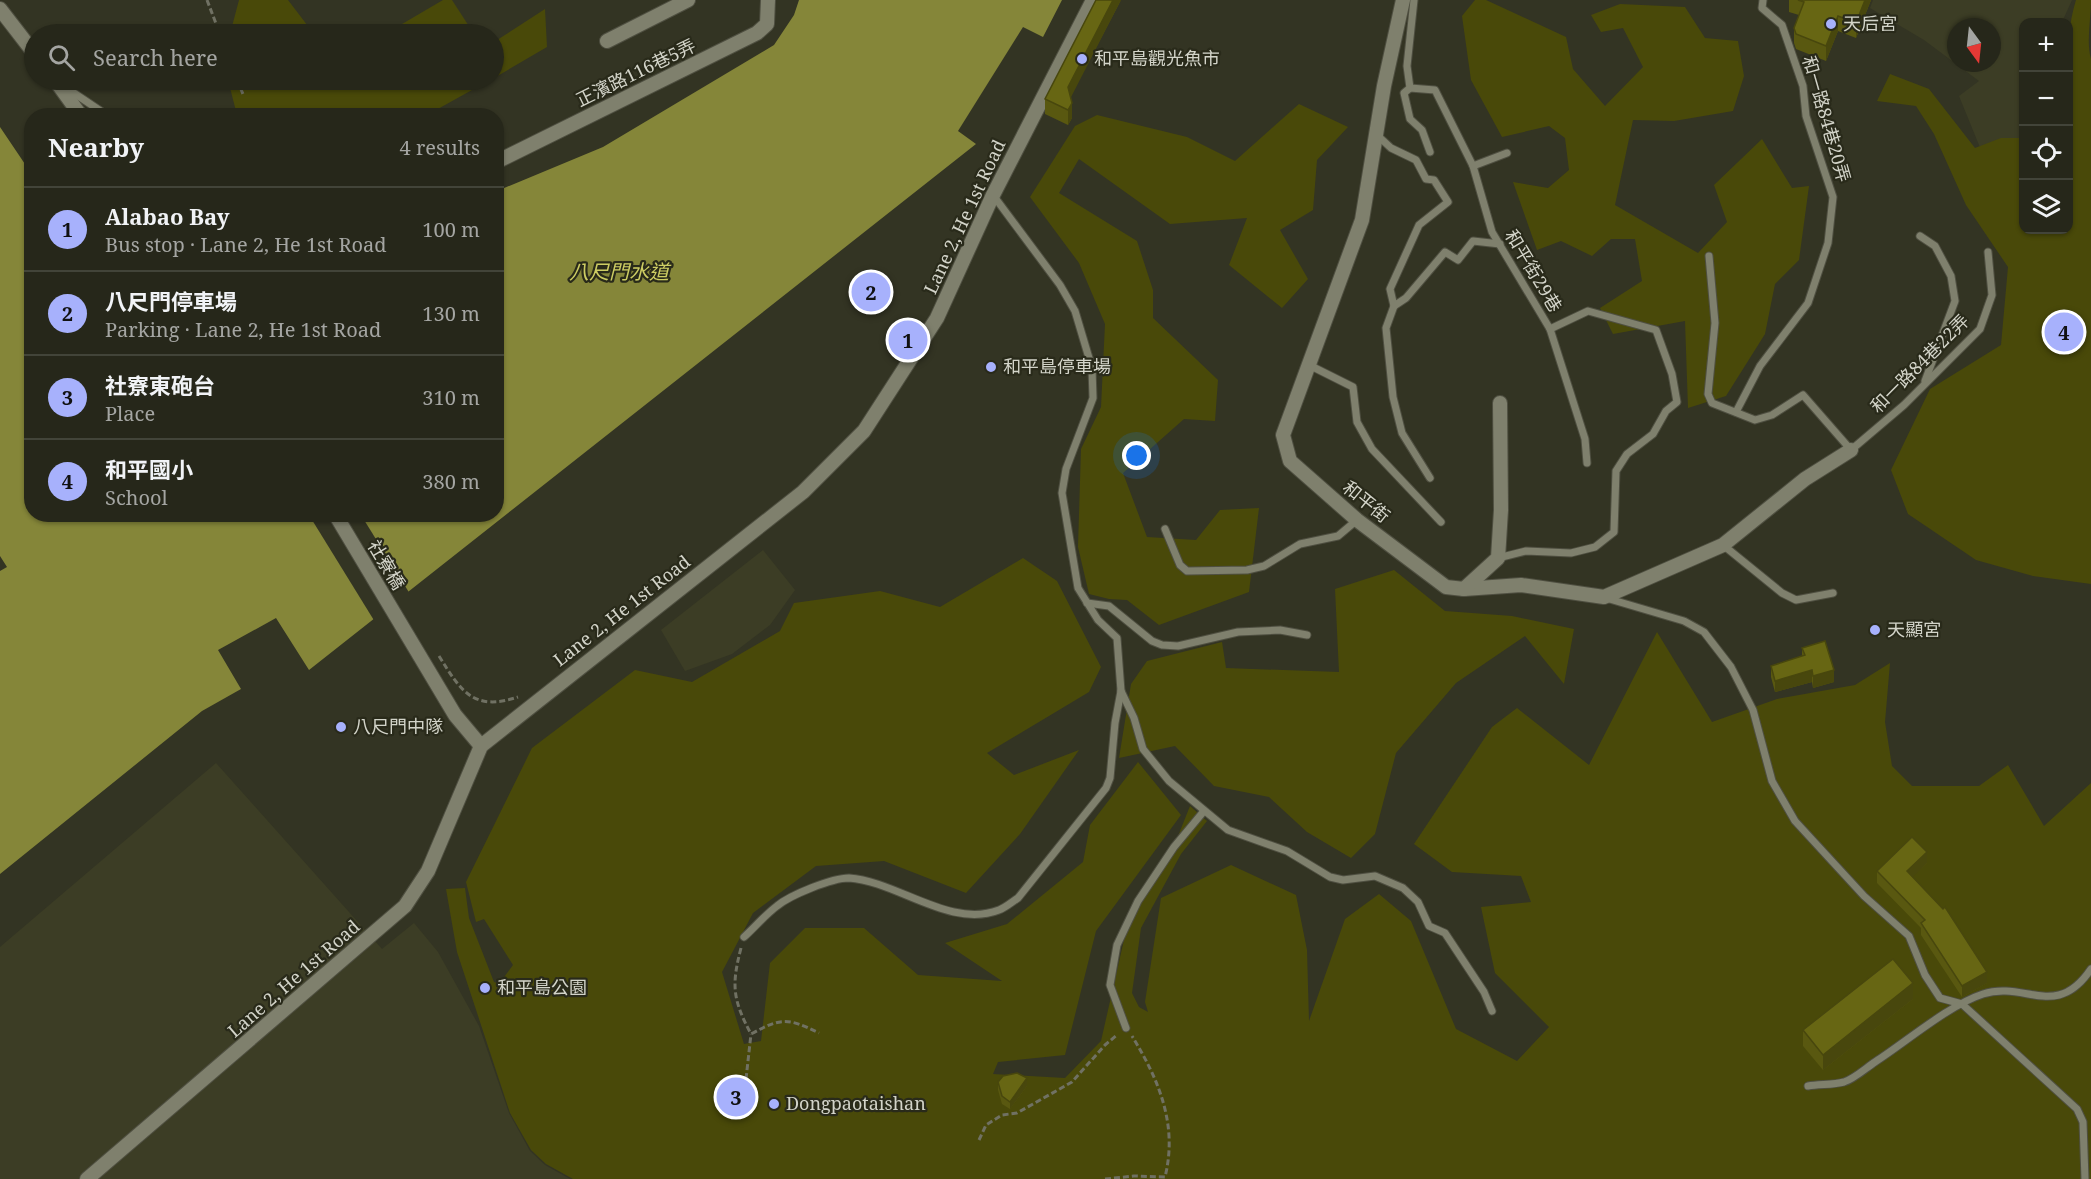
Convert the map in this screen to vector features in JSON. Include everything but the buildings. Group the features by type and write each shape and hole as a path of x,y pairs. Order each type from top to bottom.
{"street":[{"path":"607,41 688,0"},
{"name":"正濱路116巷5弄","path":"504,158 756,33 767,24 768,0"},
{"name":"Lane 2, He 1st Road","path":"87,1179 405,906 428,871 481,746 803,492 864,432 938,318 993,195 1093,0"},
{"name":"和平街","path":"1403,0 1375,134 1362,220 1283,435 1290,461 1357,520 1446,587 1464,590 1521,585 1604,597"},
{"path":"0,9 24,40"},
{"path":"62,90 75,108"},
{"path":"1464,590 1498,558 1501,510 1500,403"},
{"path":"1604,597 1723,545 1805,479 1851,450"},
{"name":"社寮橋","path":"339,522 455,715 481,746"}],"lane":[{"path":"1414,0 1407,66 1410,88 1404,93 1410,119 1422,130 1430,152"},
{"name":"和一路84巷20弄","path":"1736,412 1760,366 1808,303 1828,243 1833,197 1806,116 1803,86 1782,25 1762,8 1763,0"},
{"name":"和平街29巷","path":"1410,88 1435,90 1473,166 1492,232 1550,329 1585,439 1587,463"},
{"path":"69,90 96,108"},
{"path":"1375,134 1391,148 1416,160 1426,179 1434,180 1448,202 1419,225 1390,289 1394,306 1386,328 1393,397 1402,433 1430,478"},
{"path":"1473,166 1507,153"},
{"path":"744,937 778,904 820,885 848,878 895,890 934,907 971,914 998,910 1018,898 1106,788 1110,778 1114,723 1120,692 1117,638 1098,620 1078,588 1062,493 1066,469 1093,398 1092,368 1075,311 1060,285 993,195"},
{"path":"1920,236 1935,246 1951,276 1955,301 1924,384"},
{"path":"1394,306 1406,298 1445,252 1458,260 1473,241 1500,244"},
{"name":"和一路84巷22弄","path":"1851,450 1980,330 1992,295 1988,252"},
{"path":"1709,256 1715,323 1708,394 1712,404 1755,420 1772,415 1803,395 1851,450"},
{"path":"1498,558 1526,551 1571,553 1595,547 1614,532 1616,471 1627,454 1653,434 1666,411 1677,402 1672,374 1656,330 1588,311 1550,329"},
{"path":"1309,365 1353,387 1357,422 1372,449 1441,522"},
{"path":"1165,529 1180,565 1187,571 1247,570 1264,566 1300,543 1338,536 1357,520"},
{"path":"1723,545 1782,593 1796,600 1833,593"},
{"path":"1604,597 1684,621 1704,632 1731,668 1753,710 1772,781 1795,822 1864,896 1909,936 1925,975 1940,999 1962,1004 2077,1109 2083,1122 2085,1179"},
{"path":"1087,603 1109,606 1152,641 1162,645 1178,646 1238,633 1280,630 1307,635"},
{"path":"1120,692 1134,718 1143,749 1169,781 1228,830 1287,850 1330,877 1343,880 1375,876 1403,888 1418,902 1429,926 1445,933 1484,992 1492,1011"},
{"path":"1126,1028 1110,985 1117,945 1138,901 1173,847 1204,811"},
{"path":"1808,1086 1846,1082 1962,1004 1985,993 2009,992 2044,998 2064,993 2082,982 2091,969"}],"path":[{"path":"207,0 216,24"},
{"path":"241,90 243,94"},
{"path":"438,654 461,691 474,699 503,702 522,695"},
{"path":"744,937 735,972 736,1006 752,1034 746,1088"},
{"path":"752,1034 774,1022 792,1020 819,1033"},
{"path":"978,1140 987,1125 1002,1115 1017,1113 1072,1082 1105,1045 1126,1028 1156,1078 1170,1129 1170,1158 1166,1178 1134,1176 1105,1179"}],"shaded area":[{"path":"239,0 288,0 306,24 233,24"},
{"path":"443,0 452,0 468,24 402,24"},
{"path":"1475,0 1486,0 1566,37 1573,69 1605,106 1643,67 1623,28 1601,32 1591,15 1620,4 1685,7 1705,38 1738,41 1744,76 1733,111 1674,121 1633,120 1615,205 1698,253 1727,222 1714,185 1762,139 1792,188 1809,186 1799,260 1775,284 1765,334 1726,396 1688,408 1685,321 1613,334 1600,308 1642,281 1635,239 1611,239 1592,256 1561,241 1537,250 1513,182 1548,188 1569,170 1565,138 1549,126 1502,137 1471,80 1462,16"},
{"path":"1873,0 2072,0 2064,18 2019,18 2019,220 1979,145 1959,96 1979,81 1967,72 2001,72 2001,18 1947,18 1947,57 1924,40 1870,8"},
{"path":"2076,0 2091,0 2089,38 2091,59 2091,584 2033,576 1976,560 1908,514 1891,470 1930,389 2001,345 2008,267 1966,205 1934,134 1916,106 1877,101 1890,74 1929,89 1975,148 2001,138 2019,138 2019,234 2073,234 2072,17"},
{"path":"545,9 547,47 504,72 504,36"},
{"path":"231,90 472,90 440,108 235,108"},
{"path":"1299,104 1348,127 1317,160 1313,210 1280,230 1308,279 1282,308 1229,265 1247,218 1170,224 1079,159 1059,193 1137,241 1153,290 1153,318 1218,380 1215,421 1184,419 1123,473 1147,537 1196,540 1220,510 1259,508 1249,592 1159,625 1127,600 1109,599 1089,594 1078,547 1081,449 1101,407 1105,324 1079,263 1030,197 1075,126 1097,115 1187,137 1235,161"},
{"path":"763,550 795,590 770,625 732,654 685,671 661,630"},
{"path":"1023,558 1057,581 1101,667 1089,692 987,753 1014,775 1079,750 1020,834 966,893 884,861 816,866 753,913 722,972 744,1044 761,1041 770,963 805,928 864,928 918,975 1002,981 945,943 1007,924 1083,862 1090,825 1138,762 1181,815 1096,931 1065,1055 998,1062 993,1074 1065,1078 1101,1041 1131,909 1178,836 1190,806 1207,821 1181,854 1141,928 1132,993 1139,1007 1148,1012 1145,1002 1161,898 1231,865 1296,895 1307,950 1309,1021 1345,919 1379,894 1411,921 1456,1029 1517,1061 1549,1027 1495,973 1481,907 1531,902 1521,876 1452,872 1414,844 1492,727 1517,708 1589,765 1657,632 1712,722 1777,699 1855,685 1890,663 1885,722 1892,766 1912,786 1979,786 2008,765 2044,826 2091,783 2091,1179 573,1179 546,1164 531,1150 510,1113 457,952 446,889 465,888 469,918 494,982 499,984 513,965 484,919 476,922 466,882 532,748 635,670 692,682 780,631 794,603 880,591 940,607"},
{"path":"1394,570 1445,611 1512,616 1574,629 1564,684 1525,636 1456,683 1396,753 1375,834 1351,858 1307,832 1269,797 1214,786 1175,746 1119,758 1131,684 1147,661 1222,642 1226,668 1339,672 1335,589"},
{"path":"216,763 382,949 414,923 438,952 479,1026 509,1113 530,1151 545,1165 570,1179 0,1179 0,947"}],"water":[{"name":"八尺門水道","path":"799,0 1062,0 1043,37 1023,27 958,131 976,144 504,516 504,188 603,147 774,45 794,15"},
{"name":"八尺門水道","path":"0,127 24,163 24,522 497,522 309,670 276,618 218,650 241,689 202,711 0,874 0,571 7,567 0,556"}],"pier":[{"path":"313,522 365,522 410,594 375,622"}],"place":[{"name":"天后宮","path":"1831,24"},
{"name":"和平島觀光魚市","path":"1082,59"},
{"name":"八尺門停車場","path":"871,292"},
{"name":"和平國小","path":"2064,332"},
{"name":"Alabao Bay","path":"908,340"},
{"name":"和平島停車場","path":"991,367"},
{"name":"天顯宮","path":"1875,630"},
{"name":"八尺門中隊","path":"341,727"},
{"name":"和平島公園","path":"485,988"},
{"name":"社寮東砲台","path":"736,1097"},
{"name":"Dongpaotaishan","path":"774,1104"}]}
